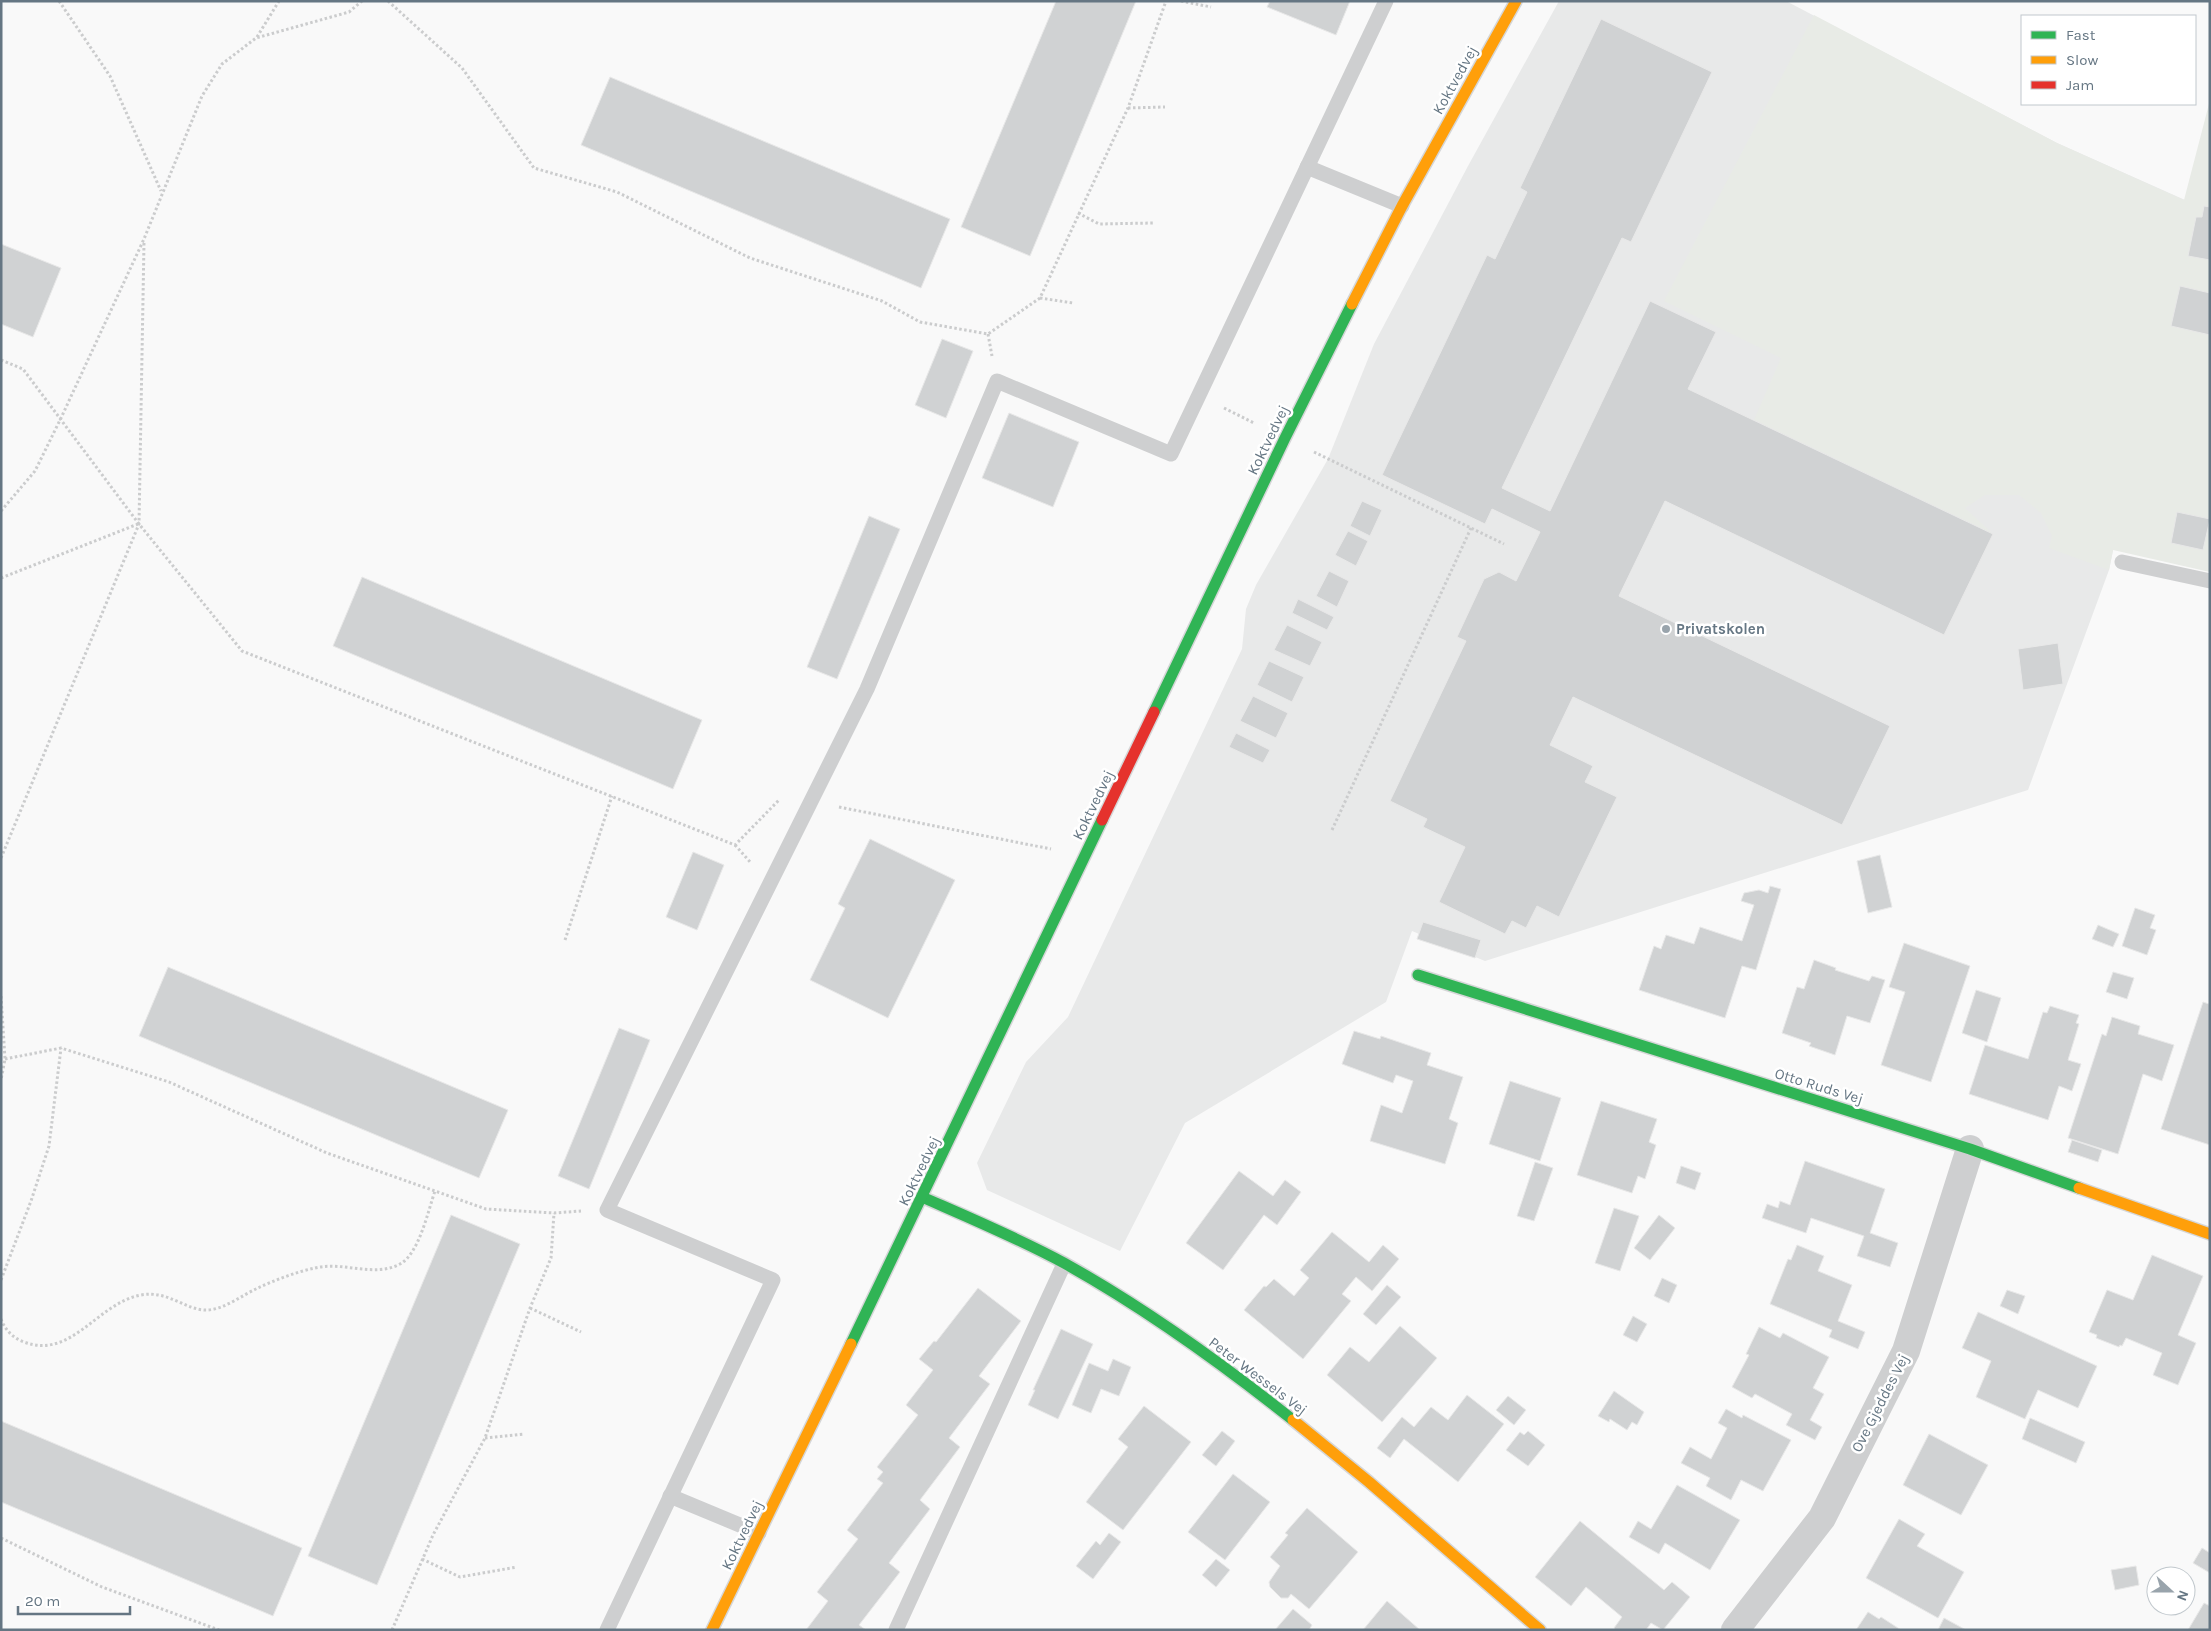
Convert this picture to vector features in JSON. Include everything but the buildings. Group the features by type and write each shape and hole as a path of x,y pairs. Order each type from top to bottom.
{"street":[{"name":"Koktvedvej","path":"712,1630 922,1198 1285,438 1402,206 1516,1"},
{"name":"Otto Ruds Vej","path":"1418,975 1970,1149 2210,1234"},
{"name":"Ove Gjeddes Vej","path":"1735,1630 1822,1518 1906,1351 1970,1149"},
{"name":"Peter Wessels Vej","path":"922,1198 1012,1236 1064,1264 1138,1309 1231,1371 1315,1438 1540,1630"}],"lane":[{"path":"608,1630 772,1280 607,1210 867,689 996,381 1171,454 1386,1"},
{"path":"1307,167 1402,206"},
{"path":"2122,562 2210,581"},
{"path":"896,1630 1064,1264"},
{"path":"670,1496 759,1533"}],"path":[{"path":"59,1 110,76 162,192"},
{"path":"1,511 35,471 61,418 144,239 202,96 222,64 256,38 279,1"},
{"path":"256,38 349,12 362,1"},
{"path":"388,1 462,68 534,168 617,192 750,258 882,301 920,322 988,334 1040,298 1128,108 1166,1"},
{"path":"1181,1 1211,7"},
{"path":"1128,108 1165,107"},
{"path":"1078,213 1099,224 1153,223"},
{"path":"1,858 139,524 144,239"},
{"path":"1040,298 1073,303"},
{"path":"1,360 23,369 139,524 242,650 735,845 783,796 1086,856"},
{"path":"1198,396 1504,544"},
{"path":"1,578 139,524"},
{"path":"1332,830 1471,528"},
{"path":"565,940 612,796"},
{"path":"1,996 5,1059 1,1080"},
{"path":"5,1059 61,1048 169,1082 327,1154 486,1209 554,1213 607,1210"},
{"path":"1,1280 32,1201 49,1146 61,1048"},
{"path":"1,1319 4,1328 18,1339 35,1346 52,1347 70,1338 117,1304 143,1295 162,1295 204,1310 216,1310 259,1287 316,1267 341,1266 386,1271 402,1263 413,1251 435,1191"},
{"path":"392,1630 422,1559 485,1438 530,1308 551,1258 554,1213"},
{"path":"530,1308 581,1332"},
{"path":"485,1438 524,1434"},
{"path":"1,1538 102,1586 218,1630"},
{"path":"422,1559 460,1577 517,1567"}],"shaded area":[{"name":"Privatskolen","path":"1559,1 1786,1 2057,143 2185,200 2109,570 2028,790 1485,961 1412,931 1386,1002 1185,1123 1120,1251 987,1190 977,1163 1026,1062 1068,1017 1242,649 1246,609 1256,585 1328,459 1374,344 1468,166"},
{"path":"1814,15 2057,143 2184,200 2210,100 2210,572 2113,550 2109,570 2049,548 2052,536 2041,513 2019,495 1985,495 1965,508 1993,534 1754,420 1781,358 1664,301"}],"traffic: fast":[{"path":"1154,712 1285,438 1352,304"},
{"path":"851,1344 1102,820"},
{"path":"1418,975 1970,1149 2079,1188"},
{"path":"922,1197 1029,1245 1124,1298 1238,1377 1293,1420"}],"traffic: slow":[{"path":"1352,304 1402,206 1516,1"},
{"path":"2079,1188 2210,1234"},
{"path":"712,1630 851,1344"},
{"path":"1293,1420 1369,1482 1540,1630"}],"traffic: jam":[{"path":"1102,820 1154,712"}],"place":[{"name":"Privatskolen","path":"1666,629"}]}
